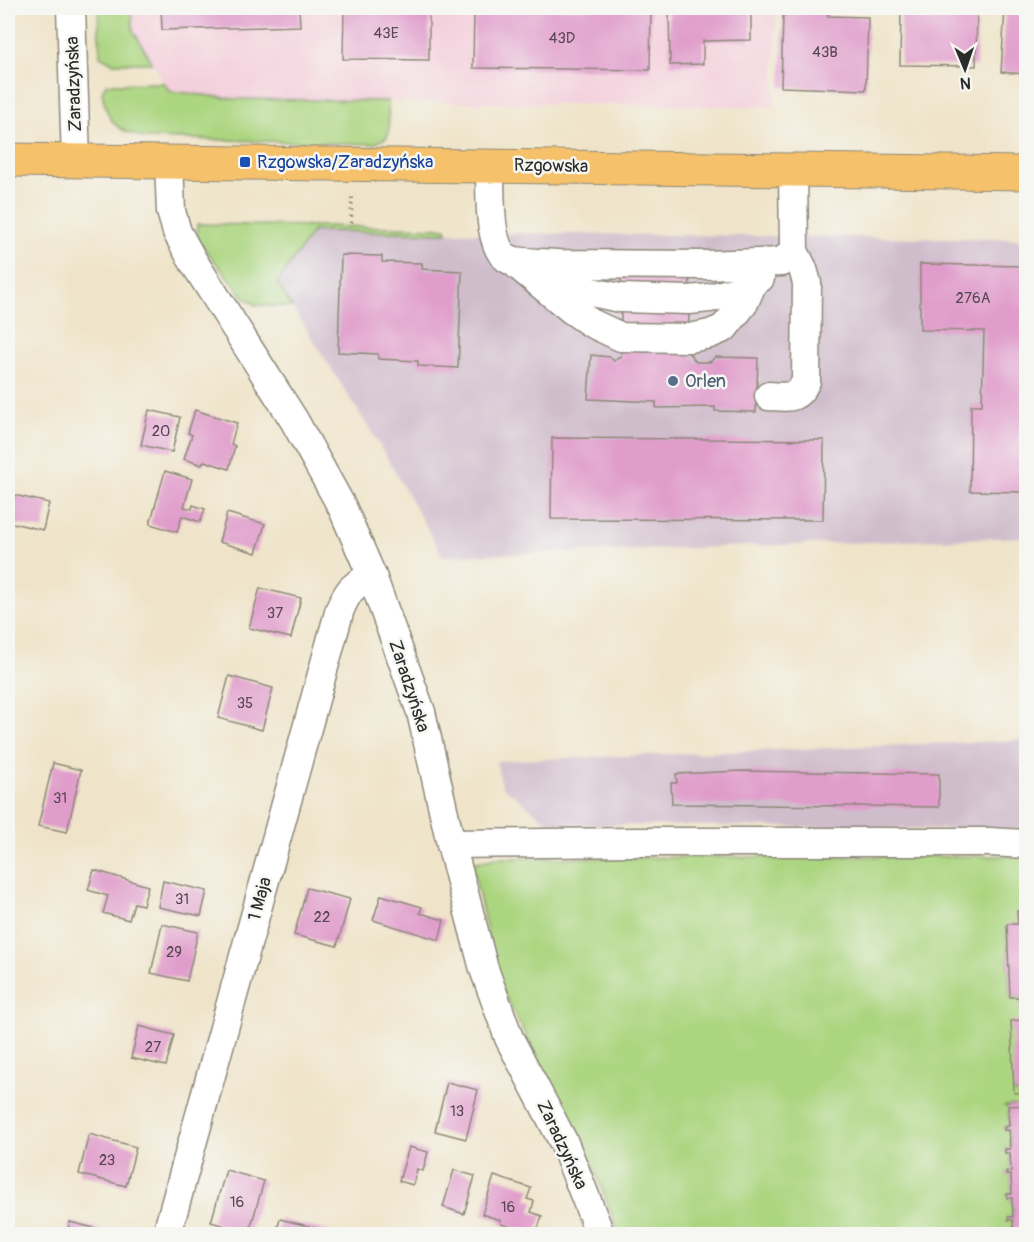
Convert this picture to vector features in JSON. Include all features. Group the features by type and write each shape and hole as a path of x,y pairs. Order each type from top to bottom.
{"main road":[{"name":"Rzgowska","path":"8,160 1026,173"}],"street":[{"name":"Zaradzyńska","path":"71,8 76,161"},
{"name":"Zaradzyńska","path":"169,162 171,211 177,232 294,420 342,507 372,576 421,712 451,844 484,969 509,1038 564,1143 600,1234"},
{"path":"490,165 493,226 496,242 501,252 572,310 591,323 621,337 689,338 710,334 724,328 733,318 744,303 753,282"},
{"path":"788,257 793,170"},
{"path":"510,260 534,263 705,266 788,257 803,269 807,283 806,381 796,396 769,396"},
{"path":"510,260 544,278 568,287 620,298 689,300 710,298 736,291 788,257"},
{"name":"1 Maja","path":"167,1234 340,609 346,594 354,585 372,576"},
{"path":"451,844 990,842 1026,844"}],"path":[{"path":"351,223 352,197"}],"shaded area":[{"path":"131,8 776,8 774,107 235,99 169,91 133,30"},
{"path":"313,231 1026,239 1026,537 443,556 379,444 277,283"},
{"path":"1026,740 1026,830 550,824 502,786 496,761"}],"green space":[{"path":"98,8 131,8 133,30 152,63 113,63 100,56"},
{"path":"164,83 170,91 235,99 388,101 389,132 386,138 374,144 144,138 125,131 110,118 102,92 106,84"},
{"path":"197,224 446,228 447,233 313,231 277,283 292,307 256,305 245,298 198,241"},
{"path":"1026,856 1026,911 1017,911 1018,924 1007,925 1010,997 1021,997 1022,1020 1014,1093 1025,1093 1026,1105 1003,1106 1008,1107 1009,1126 1004,1127 1004,1130 1009,1130 1010,1149 1005,1149 1005,1152 1010,1153 1011,1172 1006,1172 1006,1175 1011,1175 1012,1194 1007,1194 1007,1198 1012,1198 1013,1217 1008,1217 1008,1220 1013,1220 1014,1234 619,1234 592,1163 498,982 472,863 497,858"}],"building":[{"path":"161,8 299,8 300,26 162,30"},
{"path":"344,8 429,8 429,60 343,59"},
{"path":"474,8 651,8 650,70 473,68"},
{"path":"787,8 828,8 828,16 868,17 866,90 781,87 783,15 787,15"},
{"path":"901,8 977,8 976,66 900,65"},
{"path":"1005,8 1026,8 1026,74 1001,72"},
{"path":"751,9 751,40 703,41 703,64 670,65 669,10"},
{"path":"341,255 382,256 382,262 422,263 422,269 462,271 458,368 418,366 418,361 378,359 378,354 338,352"},
{"path":"621,262 690,264 688,352 696,362 710,362 715,357 758,358 756,412 715,411 715,407 656,408 656,402 588,399 591,355 610,357 614,361 621,357"},
{"path":"920,264 1026,266 1026,492 970,491 971,405 982,405 984,331 920,330"},
{"path":"149,410 180,417 172,452 141,445"},
{"path":"195,410 237,423 231,444 235,446 229,469 204,461 202,465 184,459 192,435 188,433"},
{"path":"552,438 824,440 823,520 551,519"},
{"path":"165,471 192,479 184,507 192,509 193,505 205,509 200,522 182,516 177,532 150,524"},
{"path":"14,495 49,503 43,530 8,522"},
{"path":"227,513 265,524 256,553 219,542"},
{"path":"260,588 301,598 291,638 249,628"},
{"path":"229,676 273,688 262,730 218,718"},
{"path":"53,763 81,770 67,832 38,826"},
{"path":"742,771 939,774 939,807 672,804 671,783 677,783 676,774"},
{"path":"94,870 148,886 143,905 134,903 129,920 103,913 108,896 88,890"},
{"path":"163,881 207,891 201,916 158,907"},
{"path":"307,888 350,899 337,946 294,935"},
{"path":"381,895 422,907 420,913 444,920 439,940 373,920"},
{"path":"1017,911 1026,911 1026,1093 1014,1093 1011,1021 1022,1020 1021,997 1010,997 1007,924 1018,924"},
{"path":"162,924 198,932 187,981 151,973"},
{"path":"139,1026 174,1035 166,1066 131,1058"},
{"path":"447,1082 478,1090 466,1139 435,1131"},
{"path":"1026,1105 1026,1234 1014,1234 1013,1220 1008,1220 1008,1217 1013,1217 1012,1198 1007,1198 1007,1194 1012,1194 1011,1175 1006,1175 1006,1172 1011,1172 1010,1153 1005,1153 1005,1149 1010,1149 1009,1130 1004,1130 1004,1127 1009,1126 1008,1106"},
{"path":"89,1134 136,1147 126,1186 79,1174"},
{"path":"409,1147 428,1152 423,1171 417,1169 413,1185 399,1181"},
{"path":"226,1170 264,1181 249,1233 211,1222"},
{"path":"454,1170 475,1176 464,1214 443,1207"},
{"path":"494,1176 531,1188 527,1199 534,1201 531,1212 542,1216 536,1234 501,1224 500,1220 482,1214"},
{"path":"280,1219 339,1234 276,1234"},
{"path":"70,1222 115,1233 115,1234 67,1234"}],"place":[{"name":"Rzgowska/Zaradzyńska","path":"245,162"},
{"name":"Orlen","path":"673,381"}]}
